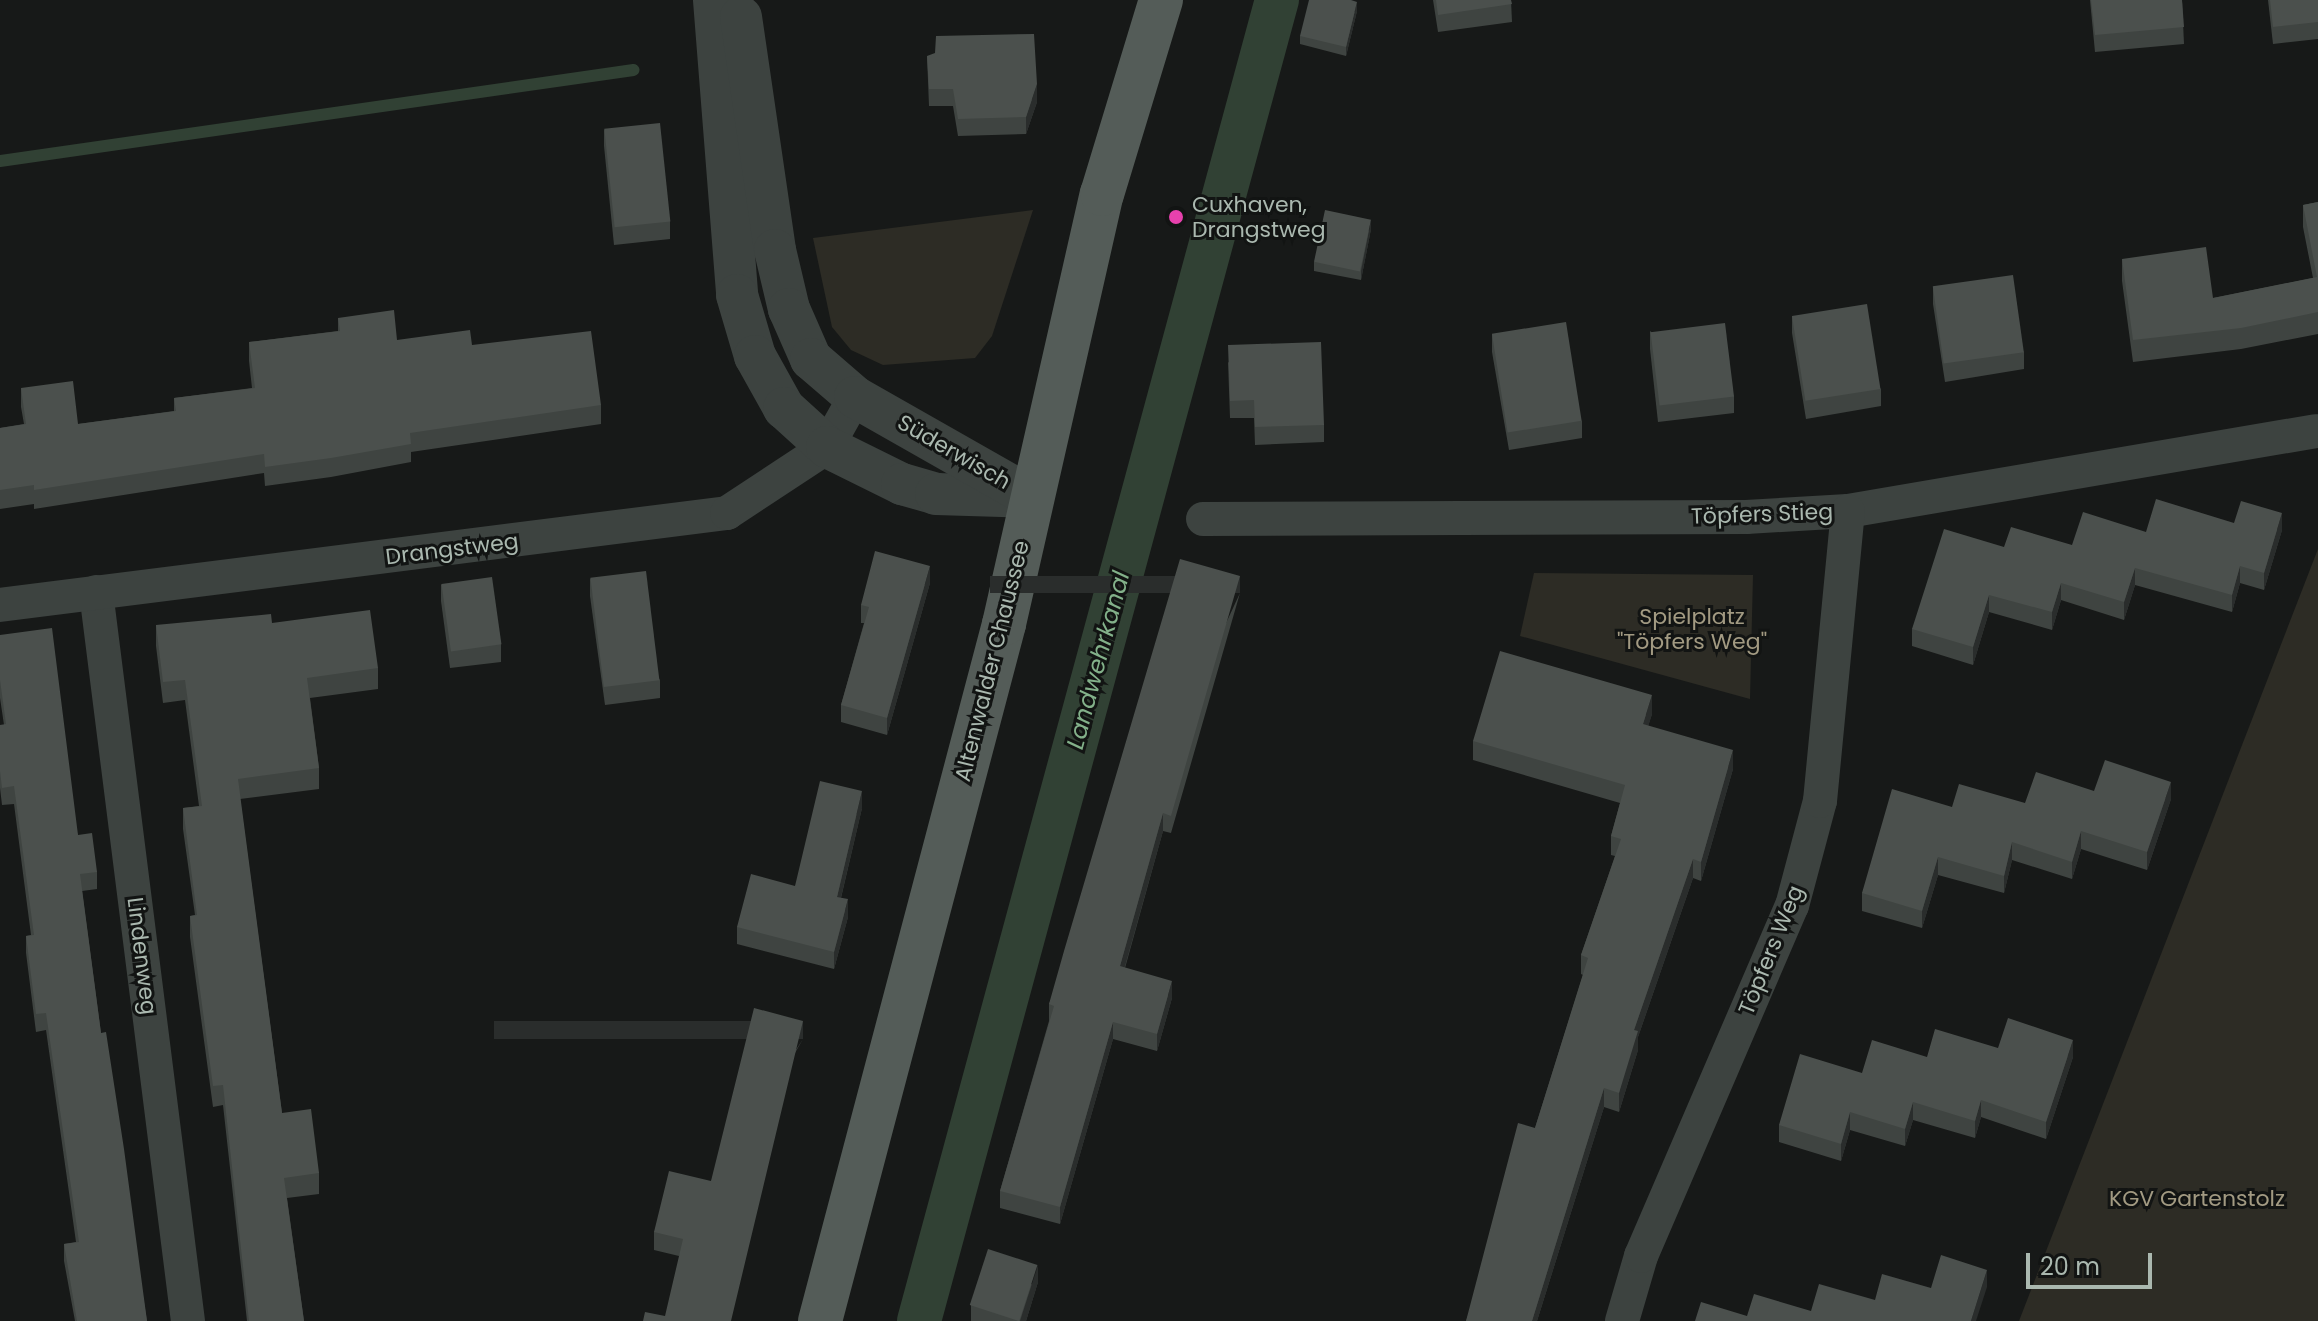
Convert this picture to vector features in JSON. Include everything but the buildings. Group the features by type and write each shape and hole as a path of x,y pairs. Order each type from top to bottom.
{"main road":[{"name":"Altenwalder Chaussee","path":"820,1321 1004,624 1030,497 1102,194 1161,0"}],"street":[{"name":"Süderwisch","path":"714,0 737,295 755,356 784,408 827,447 902,484 936,494 1030,497"},
{"name":"Süderwisch","path":"739,0 789,309 811,359 855,397 1030,497"},
{"name":"Drangstweg","path":"0,605 686,521 727,513 827,447 855,397"},
{"name":"Töpfers Stieg","path":"1203,519 1746,517 1848,511 2315,431"},
{"name":"Töpfers Weg","path":"1622,1321 1641,1256 1792,906 1820,801 1848,511"},
{"name":"Lindenweg","path":"96,592 188,1321"}],"green space":[{"path":"1033,210 992,336 975,358 883,365 851,350 832,327 813,238"},
{"name":"KGV Gartenstolz","path":"2318,549 2318,1321 2019,1321 2225,789"},
{"name":"Spielplatz \"Töpfers Weg\"","path":"1534,573 1753,575 1750,699 1520,636"}],"waterway":[{"name":"Landwehrkanal","path":"919,1321 1277,0"},
{"path":"0,161 633,70"}],"place":[{"name":"Cuxhaven, Drangstweg","path":"1176,217"}]}
